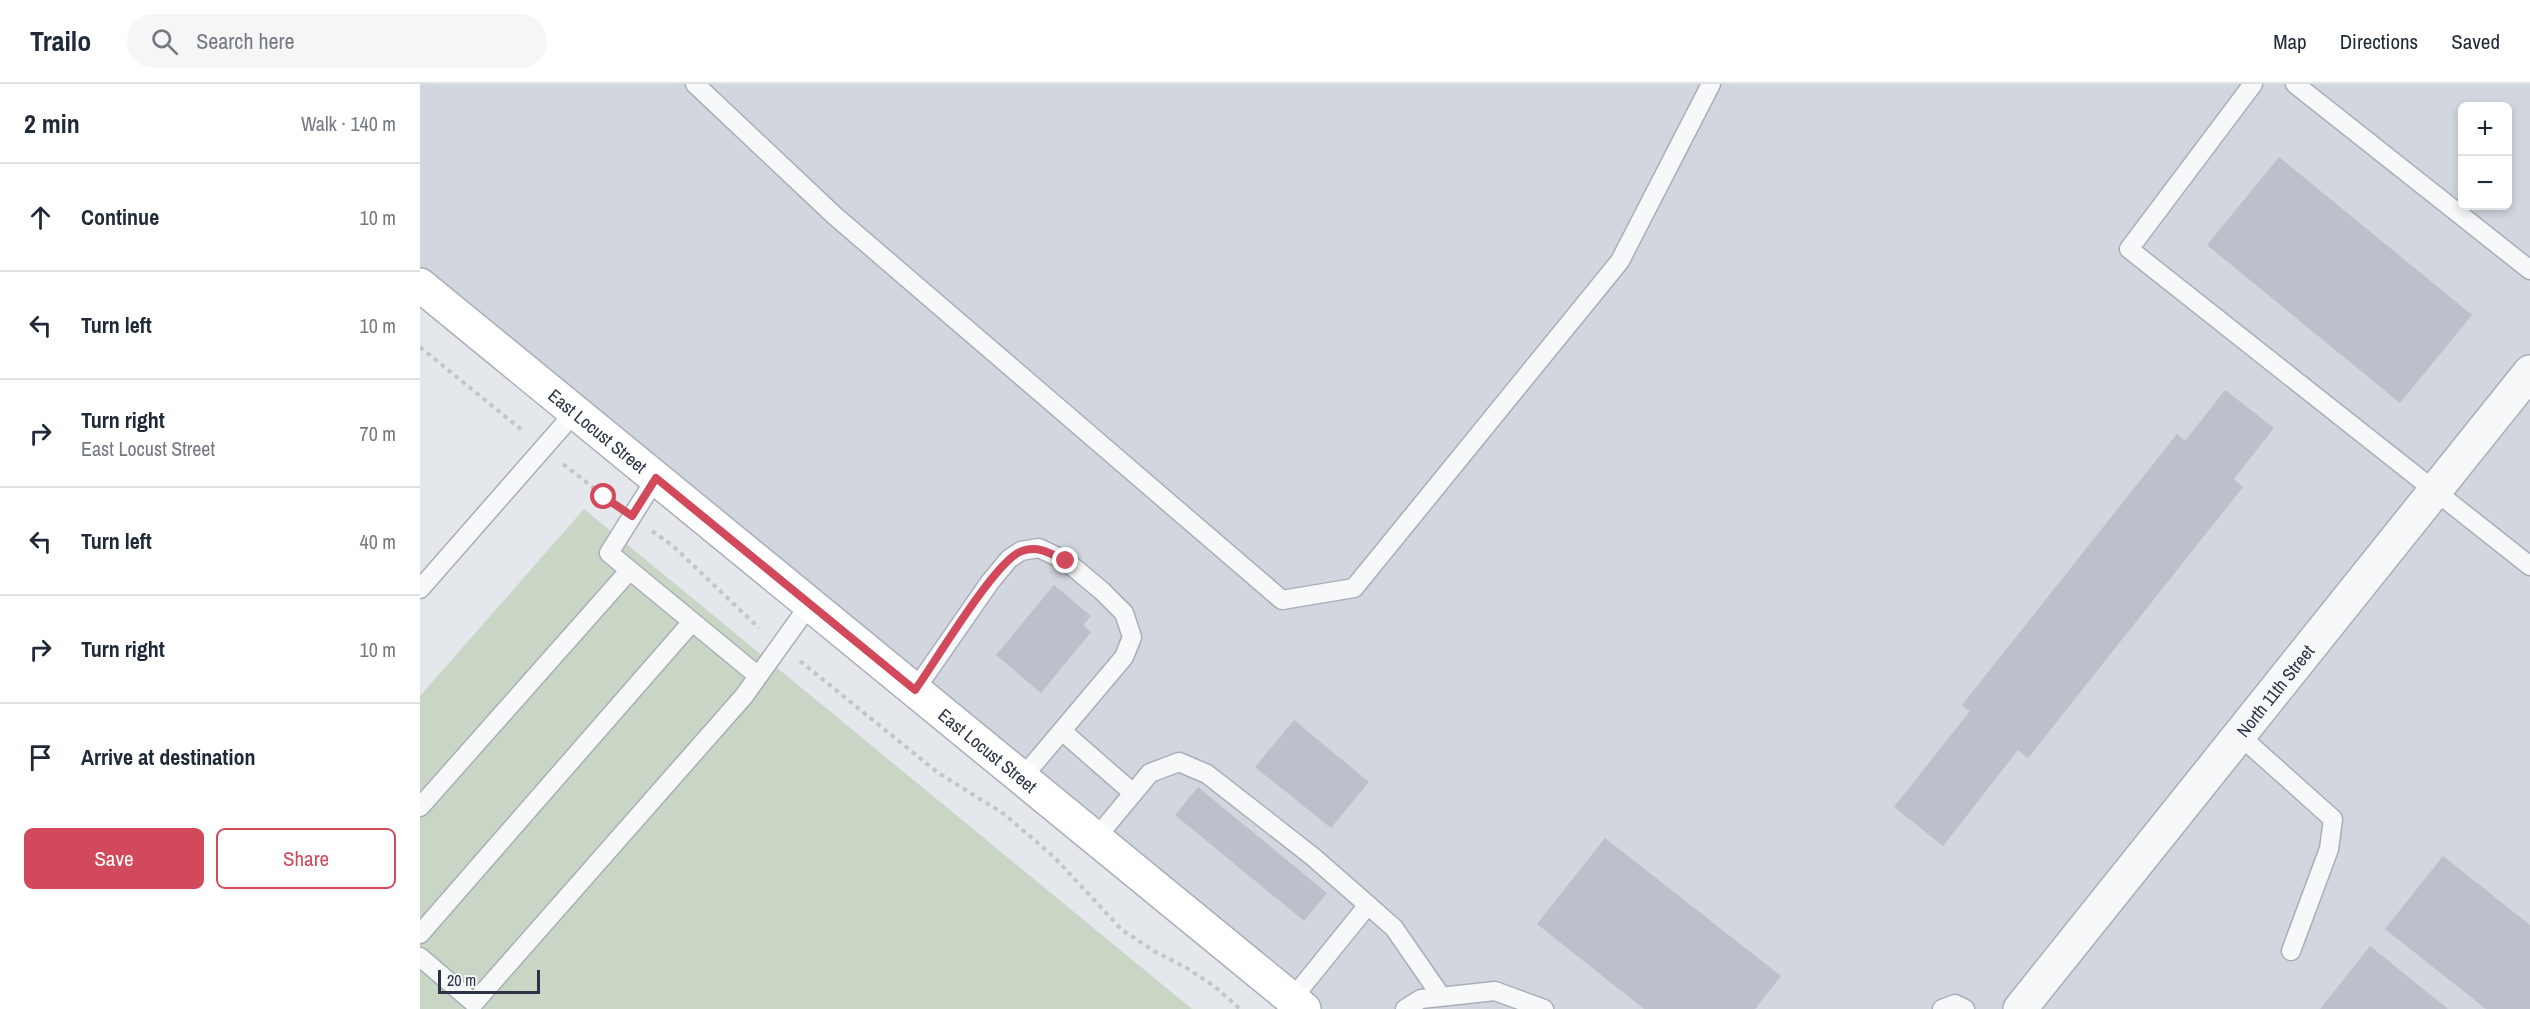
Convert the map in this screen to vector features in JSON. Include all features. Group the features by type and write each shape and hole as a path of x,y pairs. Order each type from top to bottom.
{"main road":[{"name":"East Locust Street","path":"420,285 1298,1004"}],"street":[{"name":"North 11th Street","path":"2020,1009 2530,372"}],"lane":[{"path":"695,84 835,216 1282,600 1354,588 1620,261 1711,84"},
{"path":"2253,84 2129,249 2530,566"},
{"path":"2295,84 2530,270"},
{"path":"420,589 575,412"},
{"path":"656,478 609,553 757,675"},
{"path":"915,690 990,582 1009,559 1021,551 1039,548 1066,561 1102,591 1124,614 1132,637 1124,657 1022,778"},
{"path":"420,807 629,571"},
{"path":"420,957 474,1003 744,696 810,604"},
{"path":"420,934 692,622"},
{"path":"1062,731 1133,793"},
{"path":"2239,735 2333,819 2329,849 2291,951"},
{"path":"1096,838 1150,773 1179,762 1207,774 1312,856 1394,928 1441,996"},
{"path":"1298,1004 1368,905"},
{"path":"1405,1009 1422,999 1495,991 1544,1009"},
{"path":"1942,1009 1954,1004 1965,1009"}],"path":[{"path":"420,347 604,497 673,546 779,645 937,772 1004,814 1053,856 1122,930 1214,986 1240,1009"}],"shaded area":[{"path":"420,84 2530,84 2530,1009 1303,1009 420,284"}],"green space":[{"path":"584,509 1192,1009 420,1009 420,696"}],"building":[{"path":"2279,157 2472,315 2400,403 2207,245"},
{"path":"2225,390 2274,428 2234,479 2243,487 2028,758 2018,750 1943,846 1894,807 1970,711 1962,705 2177,434 2185,441"},
{"path":"1054,585 1091,616 1083,625 1091,632 1041,693 996,655"},
{"path":"1294,720 1369,782 1331,828 1255,767"},
{"path":"1198,787 1327,893 1304,921 1175,815"},
{"path":"1605,838 1781,976 1755,1009 1644,1009 1537,924"},
{"path":"2443,856 2530,925 2530,1009 2486,1009 2385,929"},
{"path":"2370,946 2448,1009 2320,1009"}],"route":[{"path":"604,497 632,516 656,478 915,690 990,582 1009,559 1021,551 1039,548 1066,561"}]}
